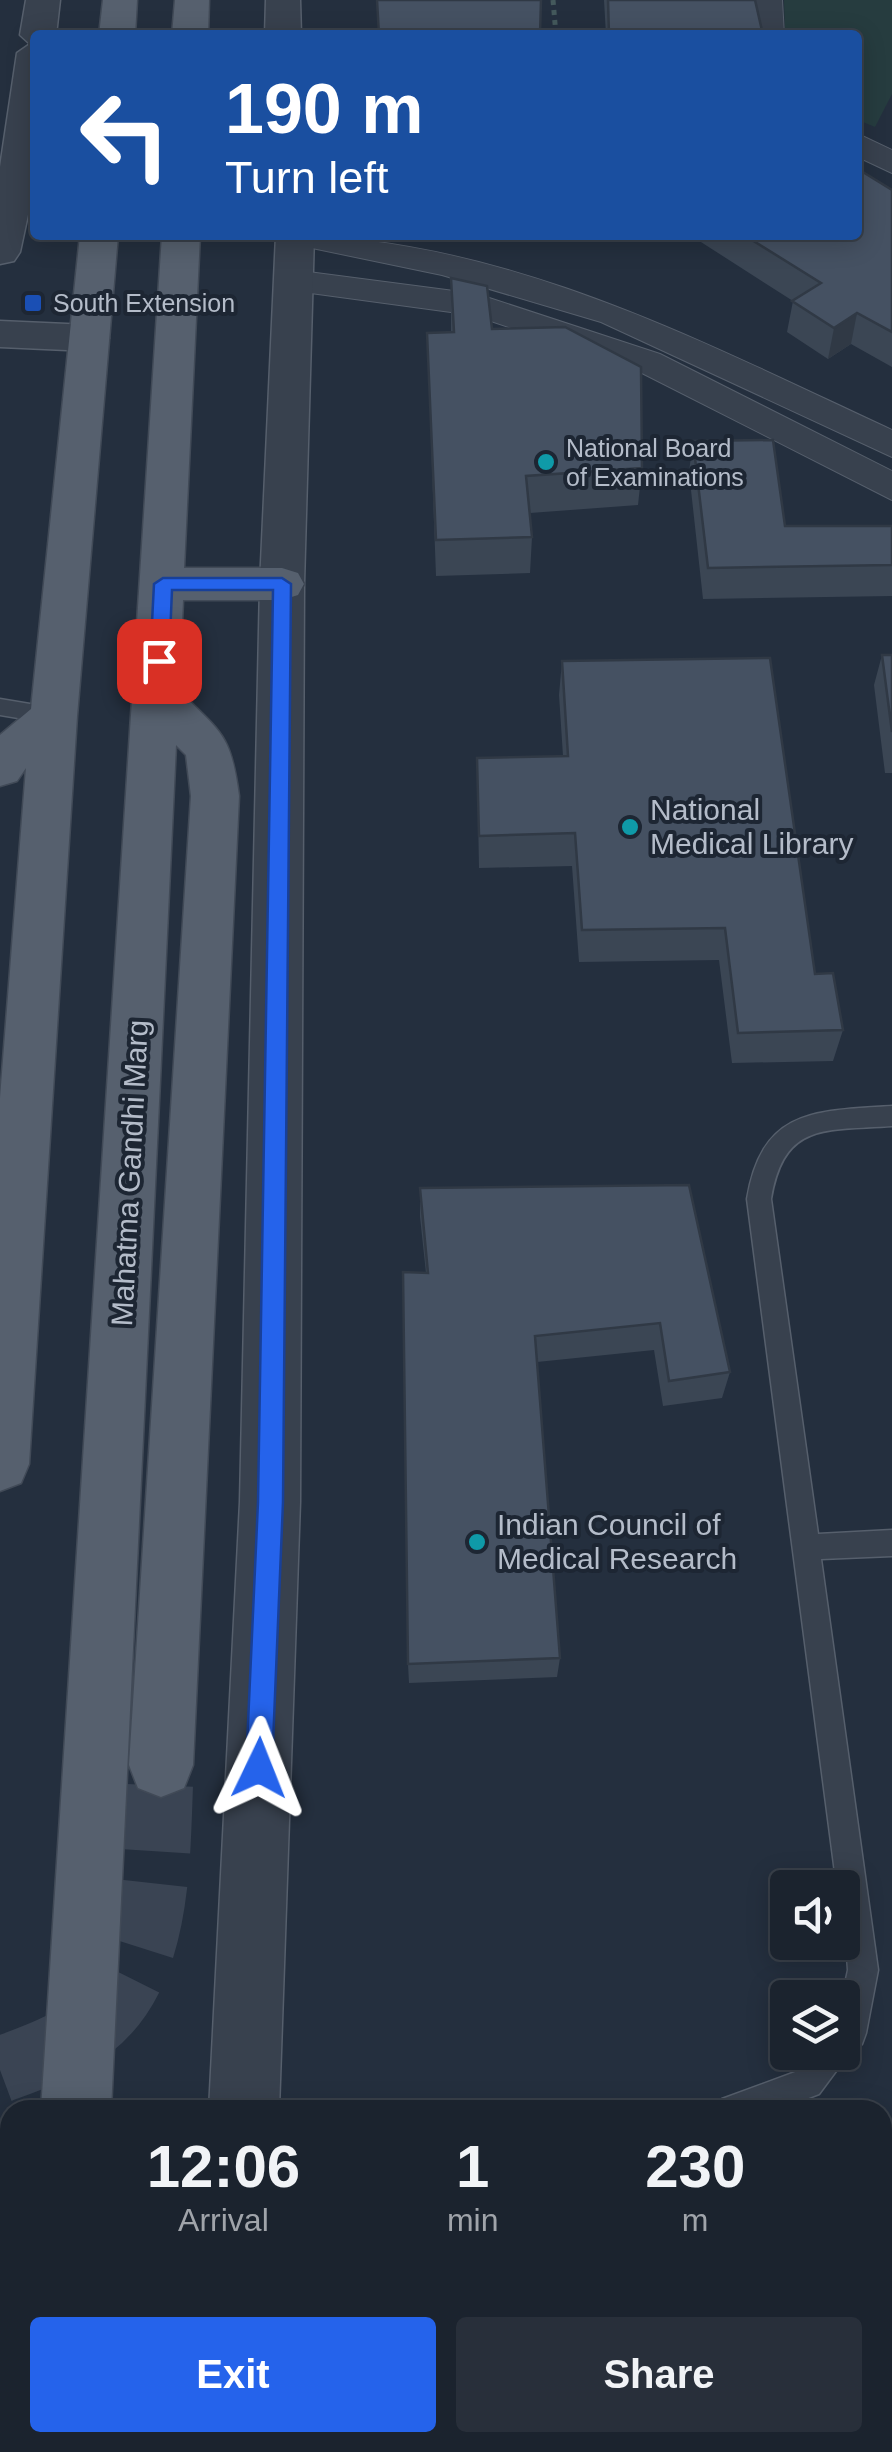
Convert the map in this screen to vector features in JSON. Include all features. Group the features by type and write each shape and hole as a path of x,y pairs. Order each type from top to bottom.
{"main road":[{"path":"117,30 120,0"},
{"path":"190,30 192,0"},
{"path":"0,1464 54,716 99,240"},
{"name":"Mahatma Gandhi Marg","path":"77,2100 181,240"},
{"path":"163,584 282,584"},
{"path":"158,699 196,731 209,749 216,796 161,1765"},
{"path":"0,768 17,746 54,716"}],"street":[{"path":"39,30 42,0"},
{"path":"283,0 283,30"},
{"path":"767,0 769,30"},
{"path":"0,252 9,173 30,77"},
{"path":"862,146 892,163"},
{"path":"294,250 447,265 613,314 892,444"},
{"path":"294,250 477,304 648,362 892,487"},
{"path":"244,2100 270,1502 282,584 294,250"},
{"path":"0,334 88,357"},
{"path":"0,371 88,357"}],"lane":[{"path":"0,707 54,716"},
{"path":"860,1984 863,1970 759,1199 761,1164 774,1142 802,1128 892,1116"},
{"path":"808,1547 892,1543"},
{"path":"762,2100 808,2084 819,2070"}],"path":[{"path":"553,0 556,30"}],"green space":[{"path":"784,0 892,0 892,94 875,127 862,122 862,30 785,30"}],"building":[{"path":"377,0 541,0 540,30 379,30"},
{"path":"608,0 755,0 762,30 609,30"},
{"path":"862,171 892,190 892,332 857,313 834,328 792,301 821,283 752,240 862,240"},
{"name":"National Board of Examinations","path":"451,278 487,286 492,329 565,327 641,367 642,468 526,476 532,537 436,540 427,333 454,332"},
{"path":"773,440 785,526 892,526 892,565 708,568 693,441"},
{"path":"882,655 892,655 892,732"},
{"name":"National Medical Library","path":"770,658 815,974 833,973 843,1030 738,1033 725,928 582,930 575,833 479,836 477,758 568,756 562,661"},
{"name":"Indian Council of Medical Research","path":"689,1185 730,1372 669,1381 660,1323 535,1336 560,1658 408,1664 403,1272 428,1273 420,1188"}],"tunnel":[{"path":"0,2070 58,2047 90,2027 114,2003 132,1974 151,1906 161,1765"}],"place":[{"name":"South Extension","path":"33,303"},
{"name":"National Board of Examinations","path":"546,462"},
{"name":"National Medical Library","path":"630,827"},
{"name":"Indian Council of Medical Research","path":"477,1542"}],"route":[{"path":"159,661 163,584 282,584 270,1502 259,1768"}]}
